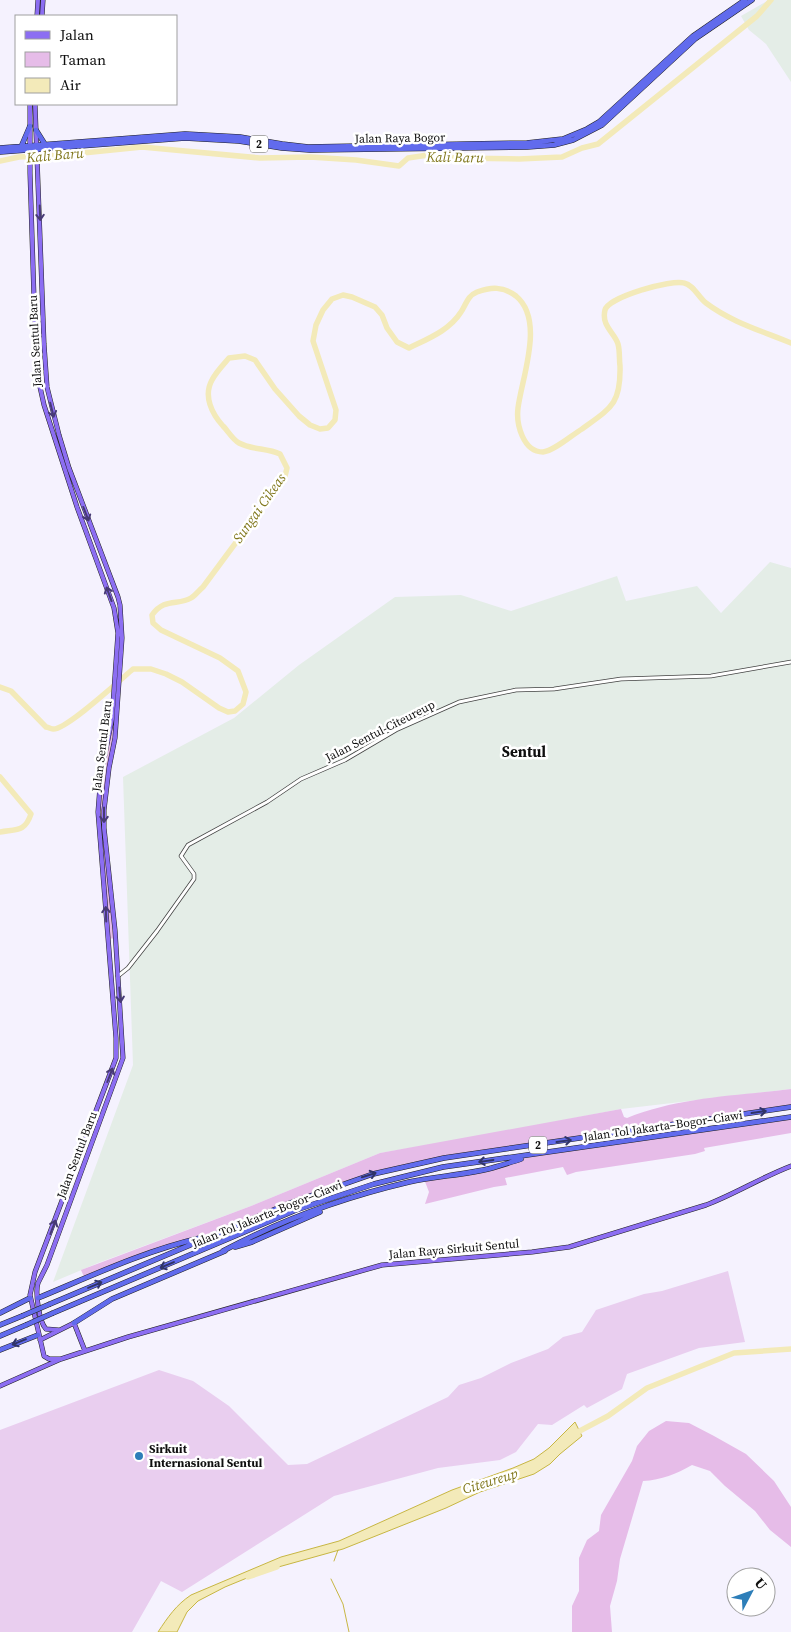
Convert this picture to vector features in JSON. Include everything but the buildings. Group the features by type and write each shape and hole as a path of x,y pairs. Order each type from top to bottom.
{"highway":[{"name":"Jalan Raya Bogor","path":"0,152 37,150 185,134 240,137 308,147 527,143 558,140 573,136 599,122 693,36 745,0"},
{"name":"Jalan Raya Bogor","path":"37,150 46,146 185,138 239,141 282,148 310,150 527,147 564,143 602,125 695,39 752,0"},
{"path":"21,147 30,126"},
{"path":"36,130 46,146"},
{"name":"Jalan Raya Bogor","path":"0,148 21,147 29,150"},
{"name":"Jalan Tol Jakarta–Bogor–Ciawi","path":"0,1325 290,1203 373,1174 444,1158 791,1107"},
{"name":"Jalan Tol Jakarta–Bogor–Ciawi","path":"0,1336 296,1210 374,1184 444,1168 791,1117"},
{"path":"74,1323 112,1299 223,1251 252,1242 337,1204 407,1183 491,1168 534,1154"},
{"path":"38,1298 116,1265 178,1243 213,1236"},
{"path":"0,1314 30,1298"},
{"path":"0,1350 38,1335"}],"main road":[{"path":"37,15 38,0"},
{"path":"42,15 43,0"},
{"name":"Jalan Sentul Baru","path":"30,105 29,150 36,352 44,405 57,436"},
{"name":"Jalan Sentul Baru","path":"35,105 45,377 57,436 92,550 116,615 119,659"},
{"path":"34,285 42,284"},
{"path":"34,298 42,297"},
{"name":"Jalan Sentul Baru","path":"61,1359 48,1359 44,1356 30,1298 35,1272 116,1058 116,1029 106,929 98,812 101,774 114,715 122,628 120,605 67,469"},
{"path":"90,542 96,540"},
{"path":"92,550 99,548"},
{"name":"Jalan Sentul Baru","path":"58,1330 46,1329 42,1325 38,1284 47,1265 122,1065 124,1052 116,939 104,828 107,781 115,738 114,715"},
{"path":"106,929 115,930"},
{"path":"107,938 116,939"},
{"name":"Jalan Raya Sirkuit Sentul","path":"0,1386 61,1359 85,1351 200,1316 382,1265 532,1252 575,1245 706,1205 791,1166"},
{"path":"40,1340 74,1323 85,1351"}],"street":[{"name":"Jalan Sentul-Citeureup","path":"118,976 128,968 158,931 194,879 194,874 181,856 188,846 267,802 302,779 345,760 396,730 430,714 459,702 516,690 554,689 621,679 711,676 791,662"}],"shaded area":[{"path":"769,0 791,0 791,82 766,44 749,30 741,16"},
{"path":"770,562 791,568 791,1089 621,1109 380,1153 251,1206 98,1263 53,1282 133,1065 123,777 234,718 299,665 395,597 461,595 511,611 617,576 626,601 697,586 721,613"},
{"name":"Sirkuit Internasional Sentul","path":"728,1271 745,1342 699,1348 627,1374 622,1389 587,1408 584,1405 552,1425 538,1424 516,1452 500,1460 438,1468 334,1496 182,1592 161,1581 132,1632 0,1632 0,1430 159,1370 193,1381 229,1406 288,1465 307,1464 448,1397 459,1385 481,1378 511,1363 548,1349 563,1337 582,1332 596,1310 644,1294 662,1291"}],"green space":[{"path":"112,714 116,715 115,738 109,768 104,828 116,939 107,938 99,789"},
{"path":"791,1089 791,1107 413,1165 332,1187 213,1236 178,1243 85,1279 81,1270 251,1206 380,1153 621,1109 624,1117 627,1118 687,1101"},
{"path":"791,1117 791,1133 704,1148 705,1151 695,1154 576,1172 567,1175 563,1167 505,1178 507,1185 425,1204 429,1192 424,1179 491,1168 534,1154"},
{"path":"666,1421 689,1423 714,1436 746,1454 774,1481 791,1507 791,1547 770,1530 755,1511 710,1471 692,1465 669,1476 643,1481 620,1559 617,1581 610,1606 612,1632 572,1632 572,1606 579,1591 579,1558 587,1540 599,1531 601,1515 632,1461 637,1446 649,1431"}],"water":[{"path":"575,1422 582,1436 550,1464 534,1474 480,1492 446,1508 343,1549 264,1571 225,1587 198,1601 187,1612 177,1632 158,1632 177,1607 191,1595 281,1557 339,1541 452,1490 534,1459 549,1448"}],"waterway":[{"name":"Kali Baru","path":"0,161 19,157 63,155 142,147 260,158 310,157 356,160 399,166 408,158 428,155 454,158 519,159 562,157 582,148 598,144 757,16 771,0"},
{"name":"Sungai Cikeas","path":"0,687 11,691 46,727 53,729 69,722 133,669 151,669 166,674 182,682 219,708 228,712 235,711 243,704 246,692 238,671 220,658 161,630 153,623 152,615 162,606 191,598 203,587 285,476 287,468 280,454 239,443 219,421 212,410 208,392 214,377 229,358 245,356 255,360 275,389 299,416 310,425 320,429 328,428 335,420 336,410 313,341 316,325 323,310 332,299 343,295 375,307 382,315 387,328 397,342 409,348 444,329 456,319 469,298 477,292 497,288 506,290 516,296 525,306 529,319 530,334 527,365 518,408 518,422 522,436 530,447 536,451 543,452 558,446 600,416 616,397 620,379 619,349 604,316 605,310 609,305 628,295 655,286 677,282 684,283 691,286 706,303 726,316 791,343"},
{"name":"Sungai Cikeas","path":"0,777 31,814 29,820 20,829 0,832"},
{"name":"Citeureup","path":"574,1434 608,1416 647,1388 734,1353 791,1349"},
{"path":"334,1561 338,1550"},
{"name":"Citeureup","path":"248,1577 277,1567"},
{"path":"331,1579 343,1604 349,1632"}],"place":[{"name":"Sirkuit Internasional Sentul","path":"139,1456"}],"district":[{"name":"Sentul","path":"524,751"}]}
